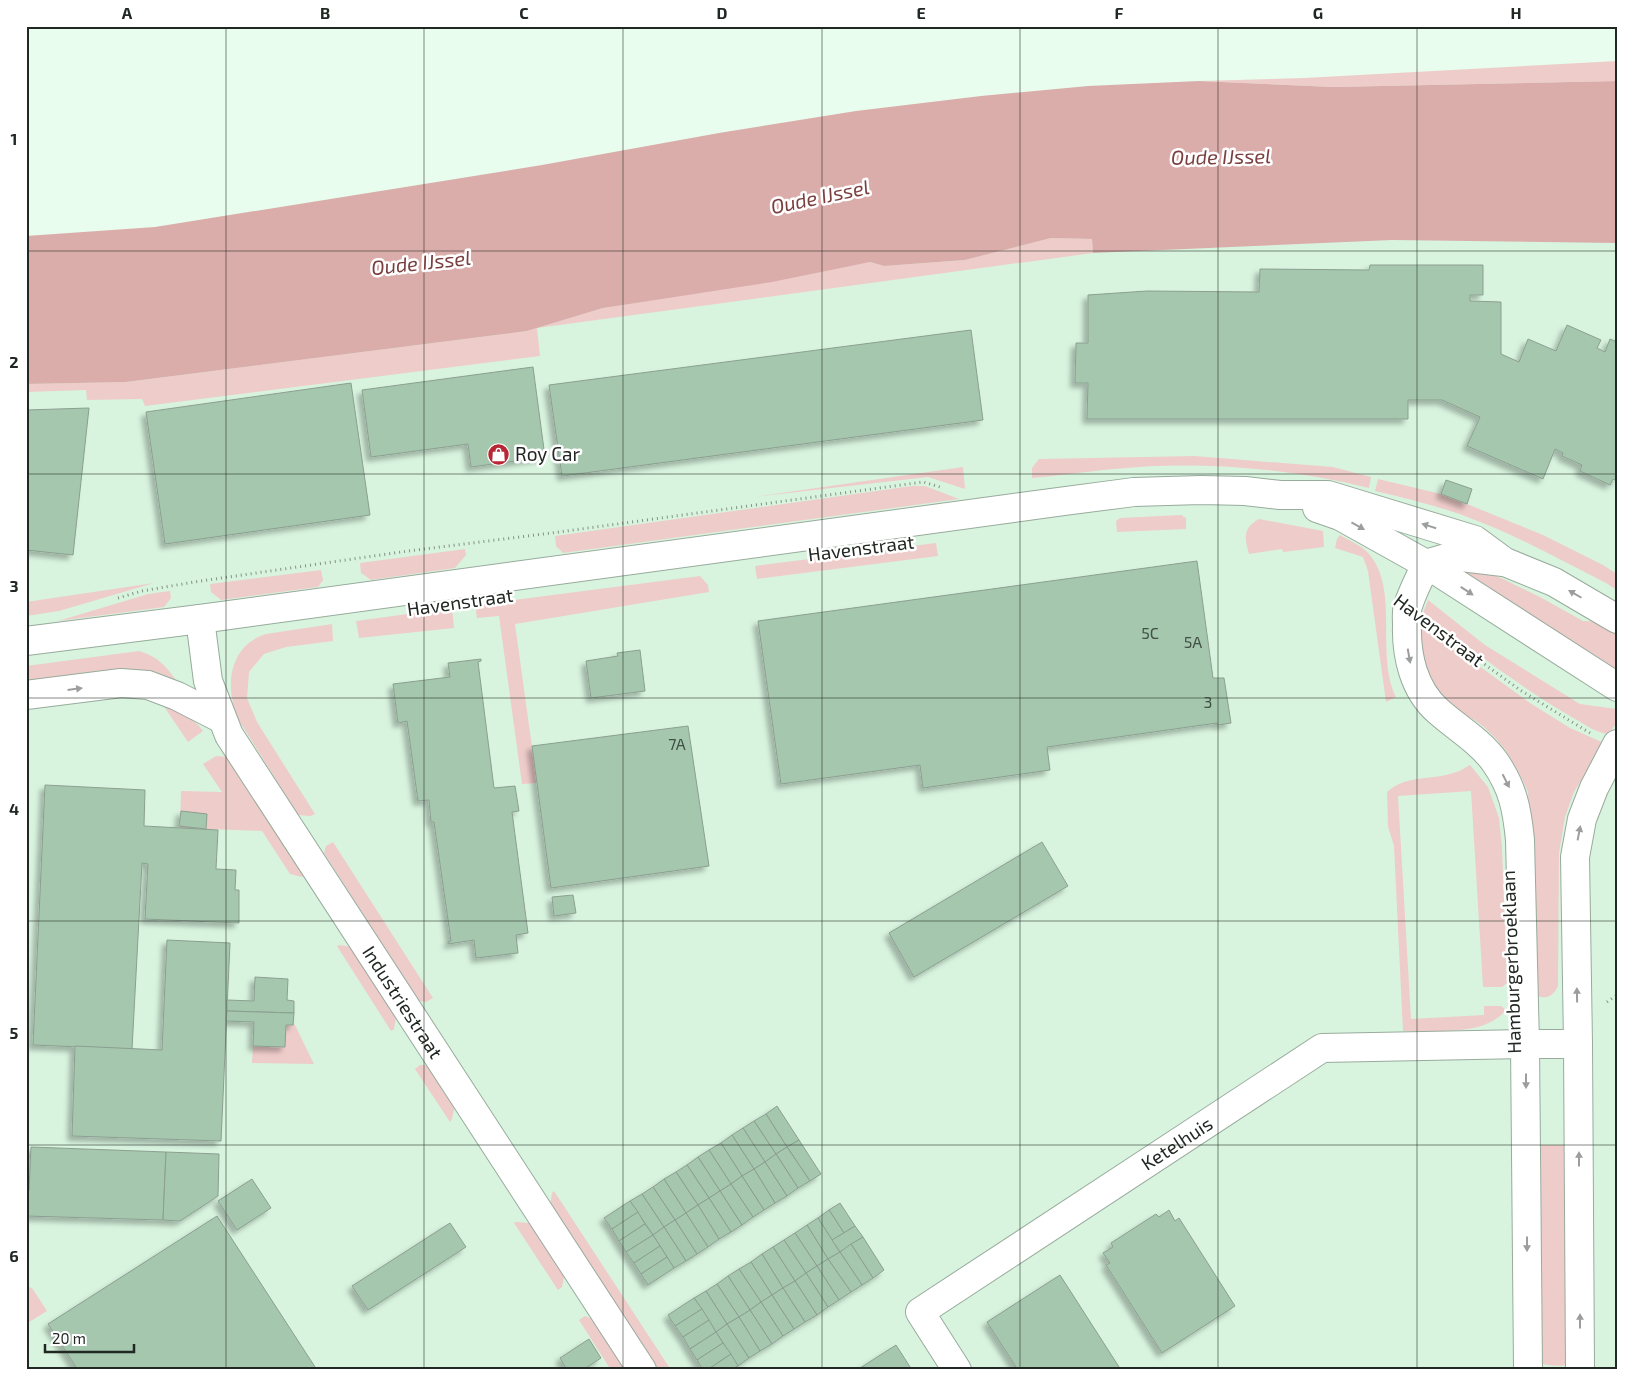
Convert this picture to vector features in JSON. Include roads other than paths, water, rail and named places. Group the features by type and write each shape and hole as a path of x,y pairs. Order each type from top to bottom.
{"street":[{"name":"Havenstraat","path":"26,642 1126,493 1201,490 1245,491 1280,495 1328,495 1475,540 1505,562 1554,582 1617,618"},
{"name":"Havenstraat","path":"1280,495 1340,516 1426,564 1617,687"},
{"path":"1426,564 1453,556 1505,562"},
{"name":"Hamburgerbroeklaan","path":"1426,564 1407,607 1406,638 1408,658 1413,674 1436,710 1472,738 1494,761 1507,783 1517,808 1526,1044 1528,1370"},
{"name":"Industriestraat","path":"200,619 208,681 229,735 642,1370"},
{"path":"26,695 121,683 148,685 177,696 222,719"},
{"path":"1580,1370 1575,857 1582,819 1594,788 1617,744"},
{"name":"Hamburgerbroeklaan","path":"1526,1044 1578,1044"},
{"name":"Ketelhuis","path":"957,1370 920,1312 1322,1048 1526,1044"}],"water":[{"name":"Oude IJssel","path":"1199,81 1333,87 1617,81 1617,243 1392,240 1093,253 1092,239 1051,238 965,260 884,266 870,262 772,282 603,308 527,331 126,382 26,384 26,236 155,227 542,165 719,133 856,111 981,96 1088,86"}],"place":[{"name":"Roy Car","path":"499,454"}]}
